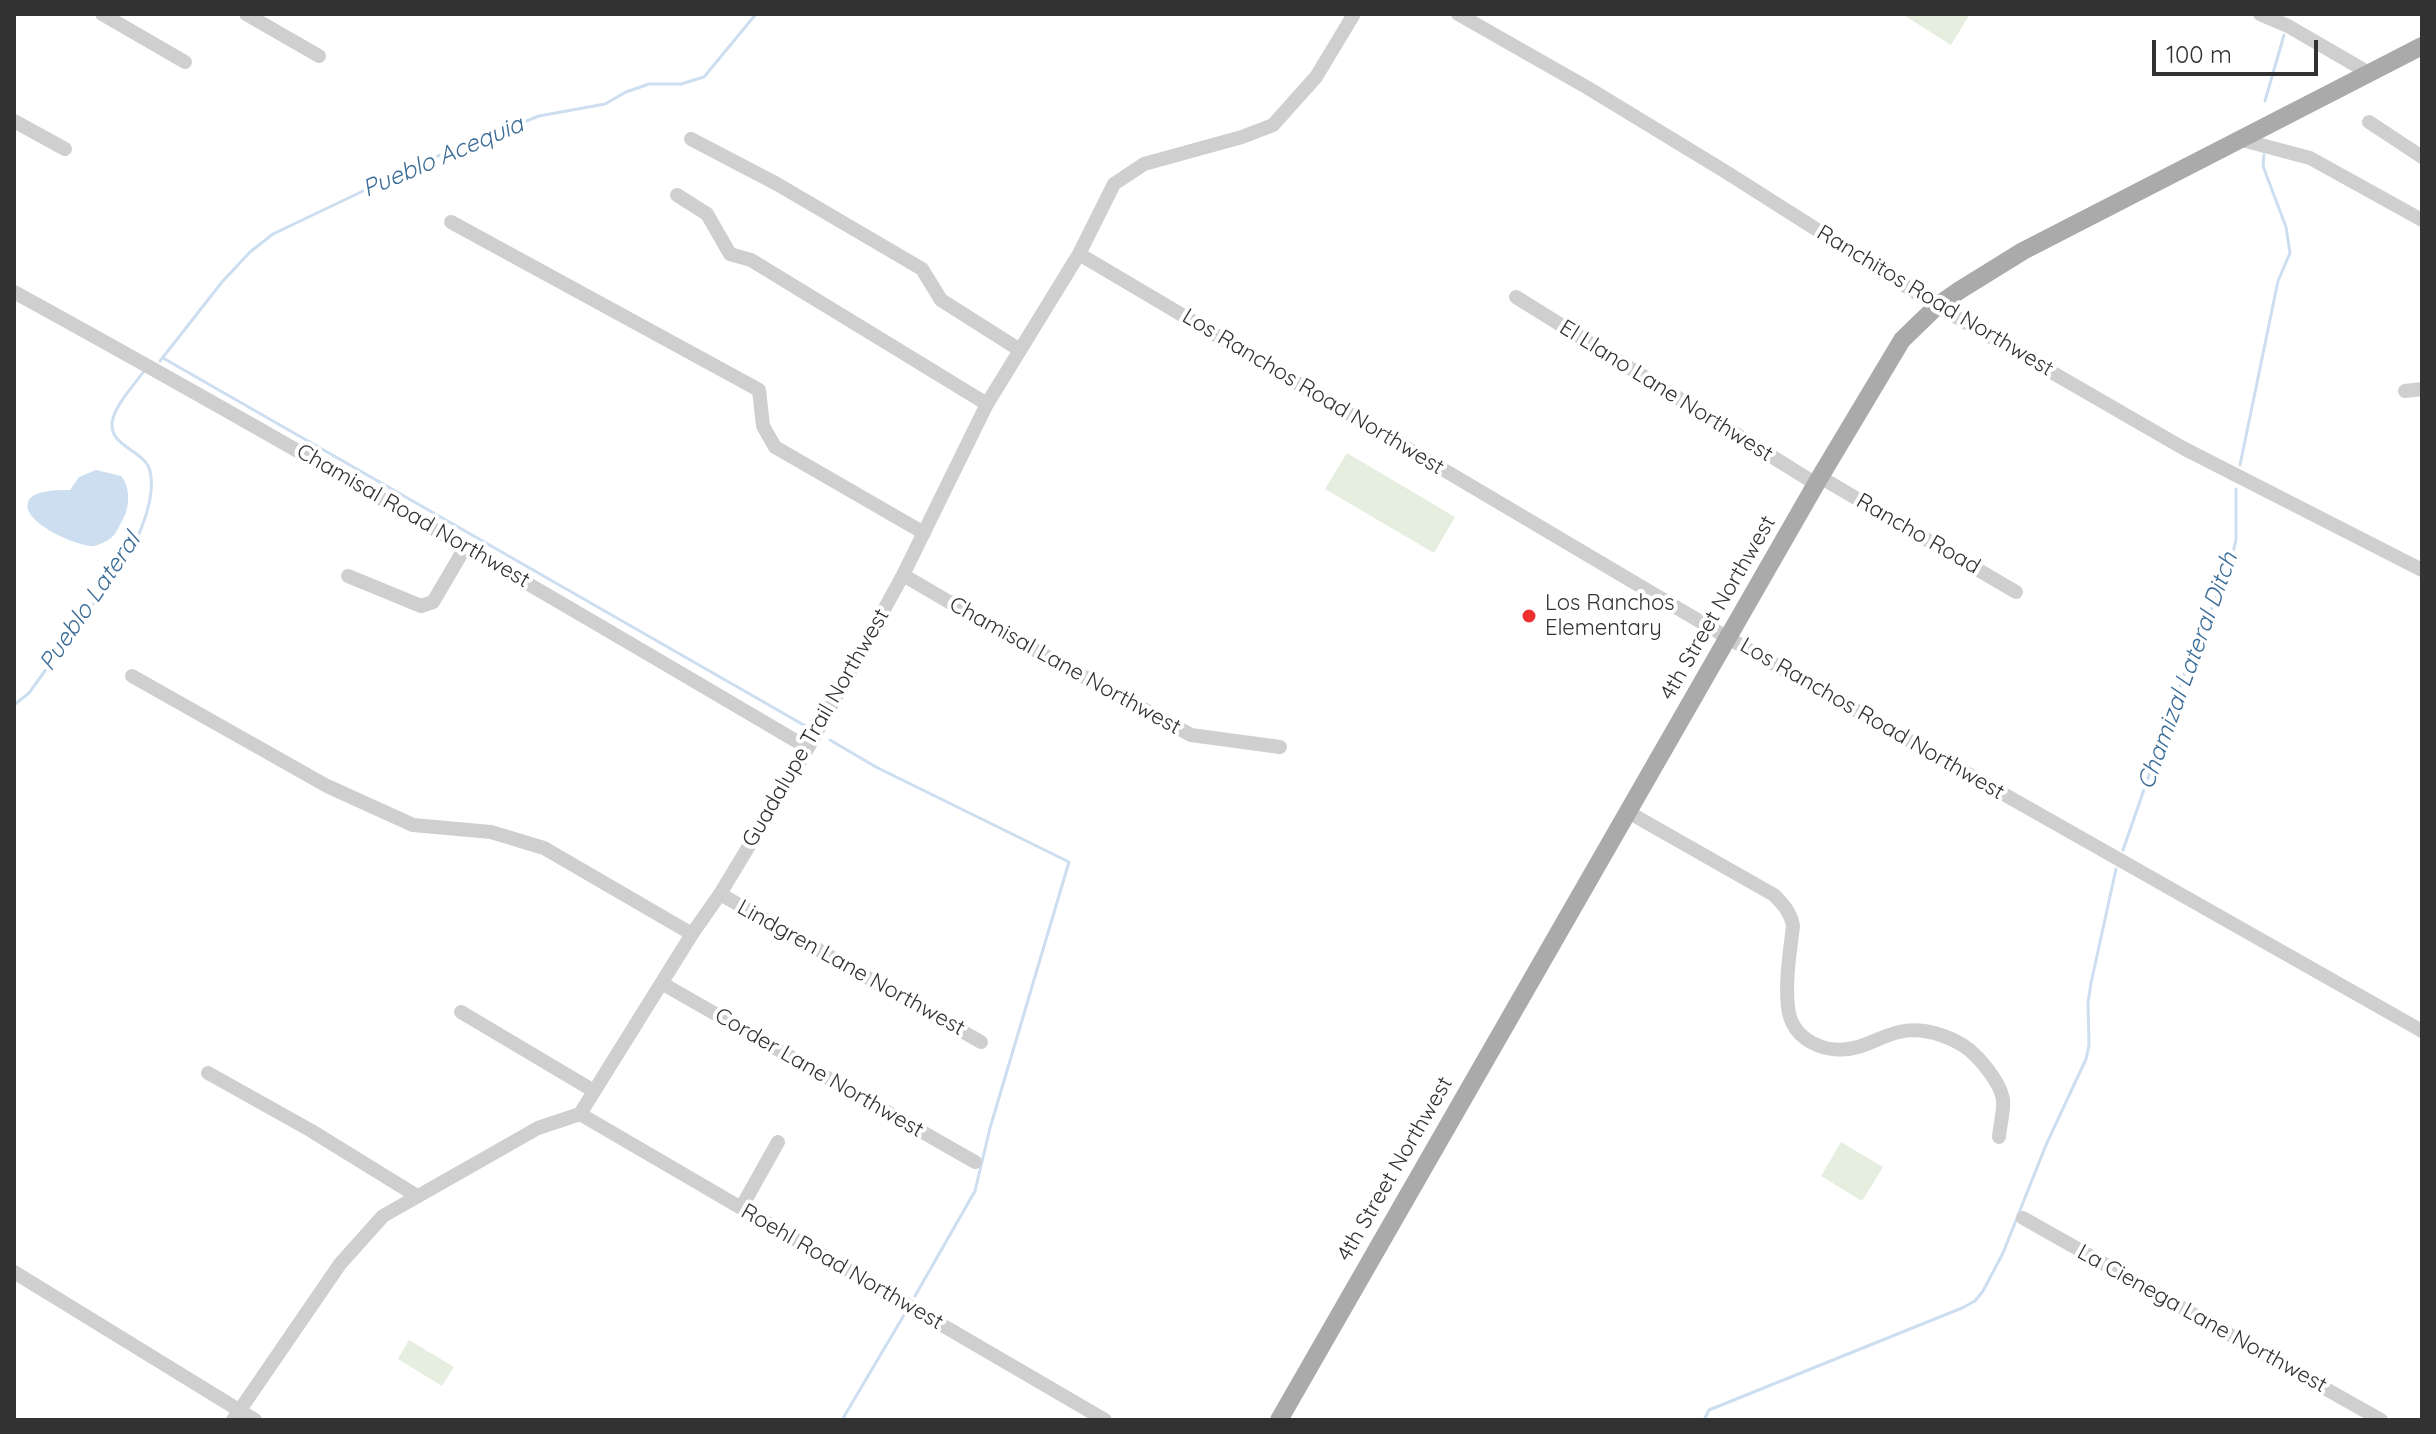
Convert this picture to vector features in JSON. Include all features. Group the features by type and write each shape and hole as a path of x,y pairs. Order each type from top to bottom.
{"main road":[{"name":"4th Street Northwest","path":"1279,1420 1902,340 1937,306 2023,251 2422,46"}],"street":[{"path":"102,14 185,62"},
{"path":"246,14 319,56"},
{"name":"Guadalupe Trail Northwest","path":"580,1114 720,894 808,748 903,575 987,404 1079,254 1114,184 1144,164 1242,137 1273,125 1316,77 1354,14"},
{"name":"Ranchitos Road Northwest","path":"1458,14 1726,172 1937,306 2183,448 2422,570"},
{"path":"2260,14 2288,26 2369,73"},
{"path":"14,121 65,149"},
{"path":"2369,122 2422,157"},
{"path":"691,139 777,184 922,269 941,300 1020,350"},
{"path":"2242,140 2310,158 2422,220"},
{"path":"677,195 707,214 730,254 751,260 987,404"},
{"path":"451,222 759,390 763,426 775,447 924,533"},
{"name":"Los Ranchos Road Northwest","path":"1079,254 1728,638 2422,1031"},
{"name":"Chamisal Road Northwest","path":"14,292 228,409 808,748"},
{"name":"El Llano Lane Northwest","path":"1516,297 1818,481"},
{"path":"2405,391 2422,389"},
{"name":"Rancho Road","path":"1818,481 2016,592"},
{"path":"348,576 421,606 433,602 466,546"},
{"name":"Chamisal Lane Northwest","path":"903,575 1191,735 1280,747"},
{"path":"132,676 327,786 413,825 491,832 544,848 692,934"},
{"path":"1628,812 1783,903 1793,926 1788,1009 1802,1036 1815,1046 1832,1049 1856,1048 1900,1031 1927,1031 1950,1038 1972,1051 1980,1060 2003,1099 1999,1137"},
{"name":"Lindgren Lane Northwest","path":"720,894 981,1042"},
{"name":"Corder Lane Northwest","path":"663,984 975,1162"},
{"path":"461,1012 594,1091"},
{"path":"208,1073 310,1130 417,1196"},
{"path":"236,1415 340,1264 383,1216 538,1128 580,1114"},
{"name":"Roehl Road Northwest","path":"580,1114 1105,1420"},
{"path":"741,1208 778,1142"},
{"name":"La Cienega Lane Northwest","path":"2023,1218 2381,1420"},
{"path":"14,1272 236,1415 255,1420"}],"shaded area":[{"path":"1902,14 1970,14 1951,45"},
{"path":"1347,453 1455,517 1434,553 1325,489"},
{"path":"1841,1142 1883,1167 1862,1201 1821,1176"},
{"path":"409,1340 454,1367 442,1386 398,1359"}],"water":[{"path":"96,470 121,476 127,490 126,512 111,538 96,545 75,542 51,531 32,516 28,508 29,500 36,494 70,490 79,477"}],"waterway":[{"name":"Pueblo Acequia","path":"160,361 222,282 250,252 273,234 428,160 539,116 605,104 649,84 681,84 704,77 756,14"},
{"name":"Chamizal Lateral Ditch","path":"2265,101 2284,35"},
{"name":"Chamizal Lateral Ditch","path":"2240,465 2278,281 2290,253 2286,227 2263,166 2264,155"},
{"path":"163,358 809,728"},
{"name":"Pueblo Lateral","path":"14,705 29,693 132,550 140,532 150,501 150,471 141,458 120,442 112,428 119,406 144,371"},
{"name":"Chamizal Lateral Ditch","path":"2123,850 2186,669 2230,565 2236,540 2236,489"},
{"path":"830,740 876,767 1069,862 990,1128 975,1191 915,1296"},
{"name":"Chamizal Lateral Ditch","path":"1704,1420 1709,1410 1962,1308 1975,1301 1983,1291 2003,1253 2046,1145 2086,1059 2091,983 2116,869"},
{"path":"842,1420 904,1315"}],"place":[{"name":"Los Ranchos Elementary","path":"1529,616"}]}
